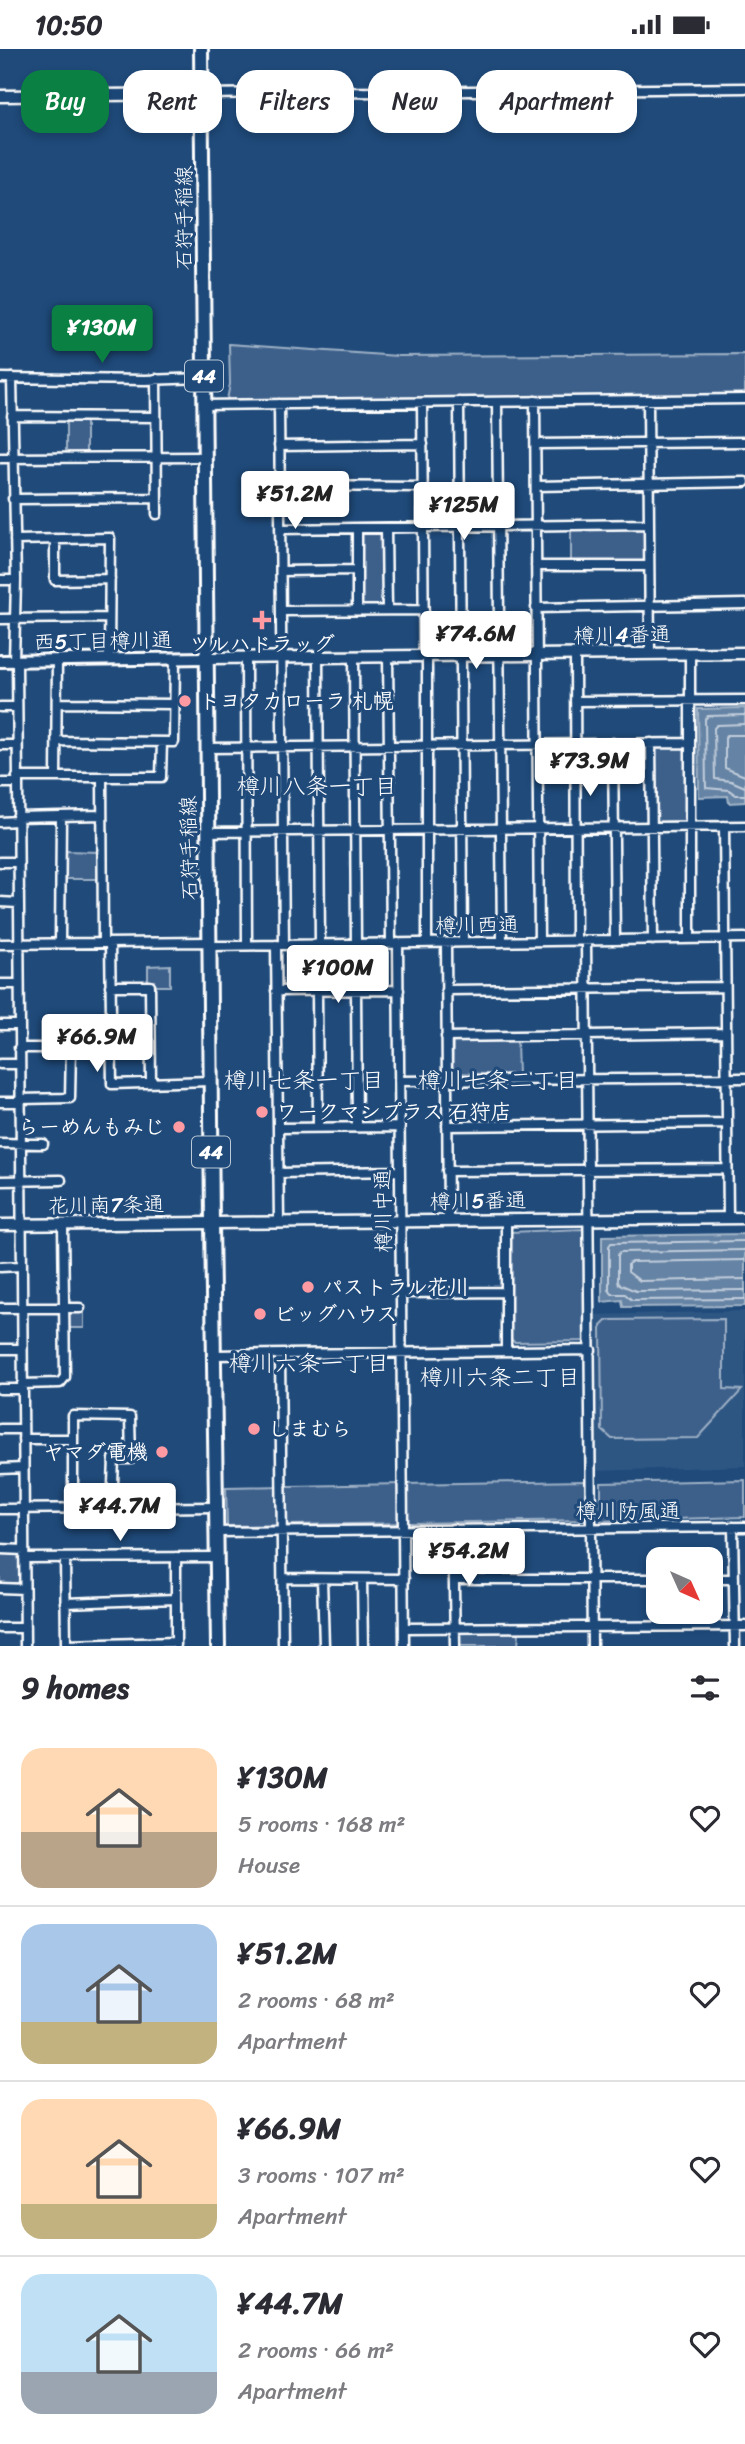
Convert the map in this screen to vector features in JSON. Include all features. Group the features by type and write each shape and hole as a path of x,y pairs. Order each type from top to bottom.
{"main road":[{"name":"石狩手稲線","path":"201,49 201,70"},
{"name":"石狩手稲線","path":"202,133 210,1081 218,1646"},
{"name":"西5丁目樽川通","path":"0,661 206,659"}],"street":[{"path":"222,94 745,88"},
{"path":"0,96 123,95"},
{"path":"0,378 204,378"},
{"path":"12,378 25,1646"},
{"path":"156,379 157,514"},
{"path":"205,405 745,399"},
{"path":"648,400 650,654"},
{"path":"536,401 539,941"},
{"path":"459,402 463,942"},
{"path":"497,402 502,942"},
{"path":"422,403 427,943"},
{"path":"279,404 284,832 276,991 279,1223"},
{"path":"12,416 156,417"},
{"path":"536,444 745,442"},
{"path":"279,446 423,444"},
{"path":"0,458 205,457"},
{"path":"536,485 745,482"},
{"path":"280,487 423,487"},
{"path":"13,499 156,498"},
{"path":"280,529 648,524"},
{"path":"386,528 387,610"},
{"path":"357,529 357,610"},
{"path":"15,540 110,538 108,660"},
{"path":"55,539 55,580 110,579"},
{"path":"536,566 648,566"},
{"path":"281,571 357,570"},
{"path":"0,580 16,580"},
{"path":"536,608 745,604"},
{"path":"281,611 424,610"},
{"path":"0,619 109,618"},
{"path":"690,653 690,939"},
{"name":"樽川4番通","path":"206,659 745,653"},
{"path":"575,655 576,829 581,941 587,989 589,1079 592,1646"},
{"name":"樽川中通","path":"388,656 390,831 400,1081 404,1646"},
{"path":"318,657 320,944"},
{"path":"354,657 356,944"},
{"path":"246,658 247,945"},
{"path":"57,741 174,742 175,659"},
{"path":"56,777 57,661"},
{"path":"575,701 745,700"},
{"path":"57,703 174,703"},
{"path":"0,707 17,707"},
{"path":"0,783 56,777 162,777 162,742"},
{"path":"614,743 615,940"},
{"path":"651,743 653,940"},
{"path":"207,748 690,743"},
{"path":"0,745 17,745"},
{"path":"102,777 112,1083 210,1081"},
{"path":"0,822 102,815"},
{"path":"60,943 61,816"},
{"path":"724,826 728,1218"},
{"path":"208,832 745,826"},
{"path":"0,862 18,862"},
{"path":"0,902 18,903"},
{"name":"樽川西通","path":"0,944 280,945 745,939"},
{"path":"446,943 447,1221"},
{"path":"0,984 19,984"},
{"path":"110,986 150,986 151,1083"},
{"path":"446,990 725,988"},
{"path":"356,990 357,1127"},
{"path":"276,991 398,990"},
{"path":"317,991 318,1127"},
{"path":"0,1025 19,1025"},
{"path":"446,1037 726,1033"},
{"path":"0,1102 71,1098 71,1048 19,1048"},
{"path":"0,1064 19,1064"},
{"path":"400,1081 745,1078"},
{"path":"447,1126 727,1123"},
{"path":"278,1128 400,1127"},
{"path":"0,1143 43,1144"},
{"path":"447,1171 726,1169"},
{"path":"278,1173 400,1171"},
{"path":"0,1181 61,1180"},
{"name":"樽川5番通","path":"212,1223 745,1218"},
{"path":"506,1220 506,1351"},
{"name":"花川南7条通","path":"0,1225 212,1223"},
{"path":"0,1389 60,1383 65,1377 63,1225"},
{"path":"0,1266 22,1266"},
{"path":"402,1293 506,1292"},
{"path":"0,1308 80,1308"},
{"path":"0,1349 22,1349"},
{"path":"214,1355 591,1350"},
{"path":"279,1355 284,1646"},
{"path":"73,1508 73,1416 130,1417 131,1459 114,1459 112,1508"},
{"path":"0,1429 23,1429"},
{"path":"23,1439 73,1439"},
{"path":"0,1469 23,1468"},
{"path":"0,1509 216,1507"},
{"path":"733,1527 735,1646"},
{"name":"樽川防風通","path":"217,1532 745,1527"},
{"path":"453,1529 455,1646"},
{"path":"0,1549 65,1558 217,1557"},
{"path":"65,1558 66,1645 176,1644 176,1557"},
{"path":"283,1578 404,1580"},
{"path":"323,1579 324,1646"},
{"path":"362,1579 363,1646"},
{"path":"454,1579 646,1579"},
{"path":"723,1579 734,1579"},
{"path":"0,1588 24,1588"},
{"path":"65,1603 176,1599"},
{"path":"404,1628 745,1626"},
{"path":"0,1628 25,1628"}],"shaded area":[{"path":"229,344 398,356 745,354 745,397 227,400 230,384"},
{"path":"66,421 86,421 86,453 66,453"},
{"path":"571,530 645,531 642,562 571,562"},
{"path":"363,532 382,534 380,606 361,604"},
{"path":"657,747 685,749 684,821 657,820"},
{"path":"65,851 99,852 100,879 65,879"},
{"path":"170,965 170,986 154,986 154,981 148,981 148,966"},
{"path":"517,1040 518,1075 452,1073 453,1041"},
{"path":"583,1229 586,1341 514,1342 511,1339 510,1232"},
{"path":"745,1311 745,1466 597,1471 595,1315"},
{"path":"69,1312 84,1313 84,1328 67,1328"},
{"path":"724,1319 724,1389 742,1390 698,1438 612,1439 602,1430 601,1326 607,1320"},
{"path":"745,1480 745,1517 601,1521 601,1483"},
{"path":"585,1481 586,1520 227,1526 226,1487"},
{"path":"0,1552 18,1552 20,1555 20,1581 17,1583 0,1584"},
{"path":"519,1632 518,1646 459,1646 460,1633"}],"water":[{"path":"745,708 745,802 729,803 728,796 699,797 698,709"},
{"path":"745,1234 745,1306 623,1307 622,1300 602,1302 602,1236"}],"place":[{"name":"ツルハドラッグ","path":"262,620"},
{"name":"トヨタカローラ 札幌","path":"185,701"},
{"name":"ワークマンプラス 石狩店","path":"262,1112"},
{"name":"らーめんもみじ","path":"179,1127"},
{"name":"パストラル花川","path":"308,1287"},
{"name":"ビッグハウス","path":"260,1314"},
{"name":"しまむら","path":"254,1429"},
{"name":"ヤマダ電機","path":"162,1452"}],"district":[{"name":"樽川八条一丁目","path":"317,786"},
{"name":"樽川七条一丁目","path":"304,1080"},
{"name":"樽川七条二丁目","path":"498,1080"},
{"name":"樽川六条一丁目","path":"309,1363"},
{"name":"樽川六条二丁目","path":"500,1377"}]}
